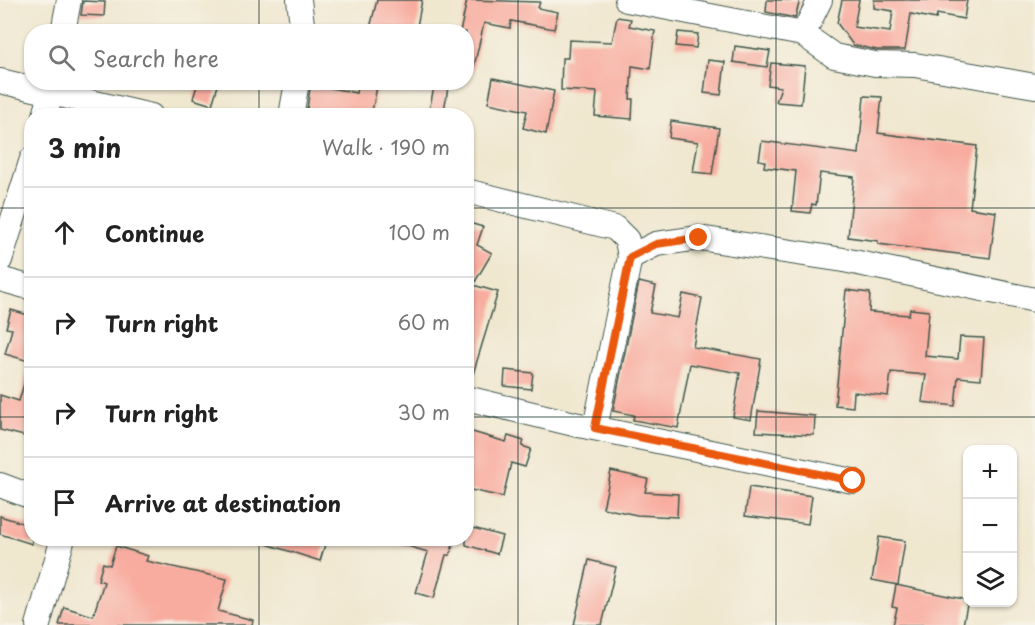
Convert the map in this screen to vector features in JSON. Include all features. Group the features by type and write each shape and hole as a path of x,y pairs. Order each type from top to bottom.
{"street":[{"path":"64,24 69,0"},
{"path":"299,0 302,24"},
{"path":"627,0 802,34 834,56 875,64 915,65 1035,86"},
{"path":"802,34 820,0"},
{"path":"0,81 24,84"},
{"path":"47,108 52,90"},
{"path":"60,90 123,108"},
{"path":"292,108 296,90"},
{"path":"0,260 24,184"},
{"path":"474,192 615,228 627,240 630,257 595,428"},
{"path":"630,257 656,244 699,238 844,260 1035,300"},
{"path":"0,279 24,286"},
{"path":"474,400 595,428 853,481"},
{"path":"0,485 24,494"},
{"path":"38,625 61,546"}],"building":[{"path":"377,0 422,0 418,24 371,24"},
{"path":"467,0 540,2 538,8 558,12 554,29 511,21 510,28 484,23 474,67 474,24 462,24"},
{"path":"767,0 800,0 795,18 766,12"},
{"path":"842,0 859,0 854,27 890,32 893,11 874,8 874,0 967,0 964,19 937,14 936,19 911,14 905,50 877,50 853,45 837,23"},
{"path":"83,1 105,2 104,16 81,15"},
{"path":"617,17 631,19 629,26 655,31 650,69 632,66 630,99 633,99 632,119 595,116 597,92 561,90 562,58 568,58 569,40 612,42"},
{"path":"678,32 698,34 696,48 676,46"},
{"path":"735,46 770,51 767,67 733,62"},
{"path":"708,60 725,62 721,95 704,93"},
{"path":"771,63 805,66 801,104 776,102 781,87 768,85"},
{"path":"493,78 554,91 546,134 523,128 527,111 488,103"},
{"path":"196,90 217,90 212,105 193,99"},
{"path":"310,90 341,90 356,93 357,90 376,90 373,108 307,108"},
{"path":"433,90 448,90 444,108 430,108"},
{"path":"864,96 882,97 878,133 977,146 970,208 996,212 990,258 878,244 878,241 848,237 854,177 820,173 816,205 812,204 810,213 792,211 796,171 764,167 765,161 759,160 762,141 859,154"},
{"path":"671,121 719,128 712,174 693,172 698,142 669,138"},
{"path":"474,224 483,227 477,245 492,253 474,283"},
{"path":"639,282 656,286 650,313 678,318 683,294 702,298 693,347 761,359 751,420 733,417 740,373 690,364 678,428 633,420 634,415 613,411"},
{"path":"474,285 498,292 474,371"},
{"path":"846,290 870,293 869,312 909,315 910,309 929,311 925,356 958,359 960,337 984,338 981,379 958,377 955,406 922,402 926,375 891,372 888,396 854,392 853,407 835,405"},
{"path":"11,310 24,314 24,360 5,354 12,329 6,328"},
{"path":"505,370 533,373 531,389 504,386"},
{"path":"24,384 24,436 0,430 0,395 19,401"},
{"path":"758,411 815,416 814,435 756,432"},
{"path":"474,432 506,442 508,436 524,441 522,446 531,449 525,467 511,463 503,497 474,491"},
{"path":"611,471 648,479 645,492 678,494 677,517 637,515 603,508"},
{"path":"749,487 812,496 808,524 745,516"},
{"path":"0,516 24,524 24,542 0,534"},
{"path":"474,528 502,536 497,554 469,546 474,546"},
{"path":"879,537 905,541 898,585 872,580"},
{"path":"116,546 148,556 146,561 227,579 218,611 253,620 252,625 59,625 64,607 93,616 104,582 98,580 103,563 110,565"},
{"path":"273,546 325,546 320,561"},
{"path":"407,546 453,546 450,555 446,555 434,598 416,593 428,552"},
{"path":"589,560 616,567 602,625 574,625"},
{"path":"896,585 963,599 963,607 967,607 963,625 893,625 897,608 892,607"}],"route":[{"path":"699,238 656,244 630,257 595,428 853,481"}]}
